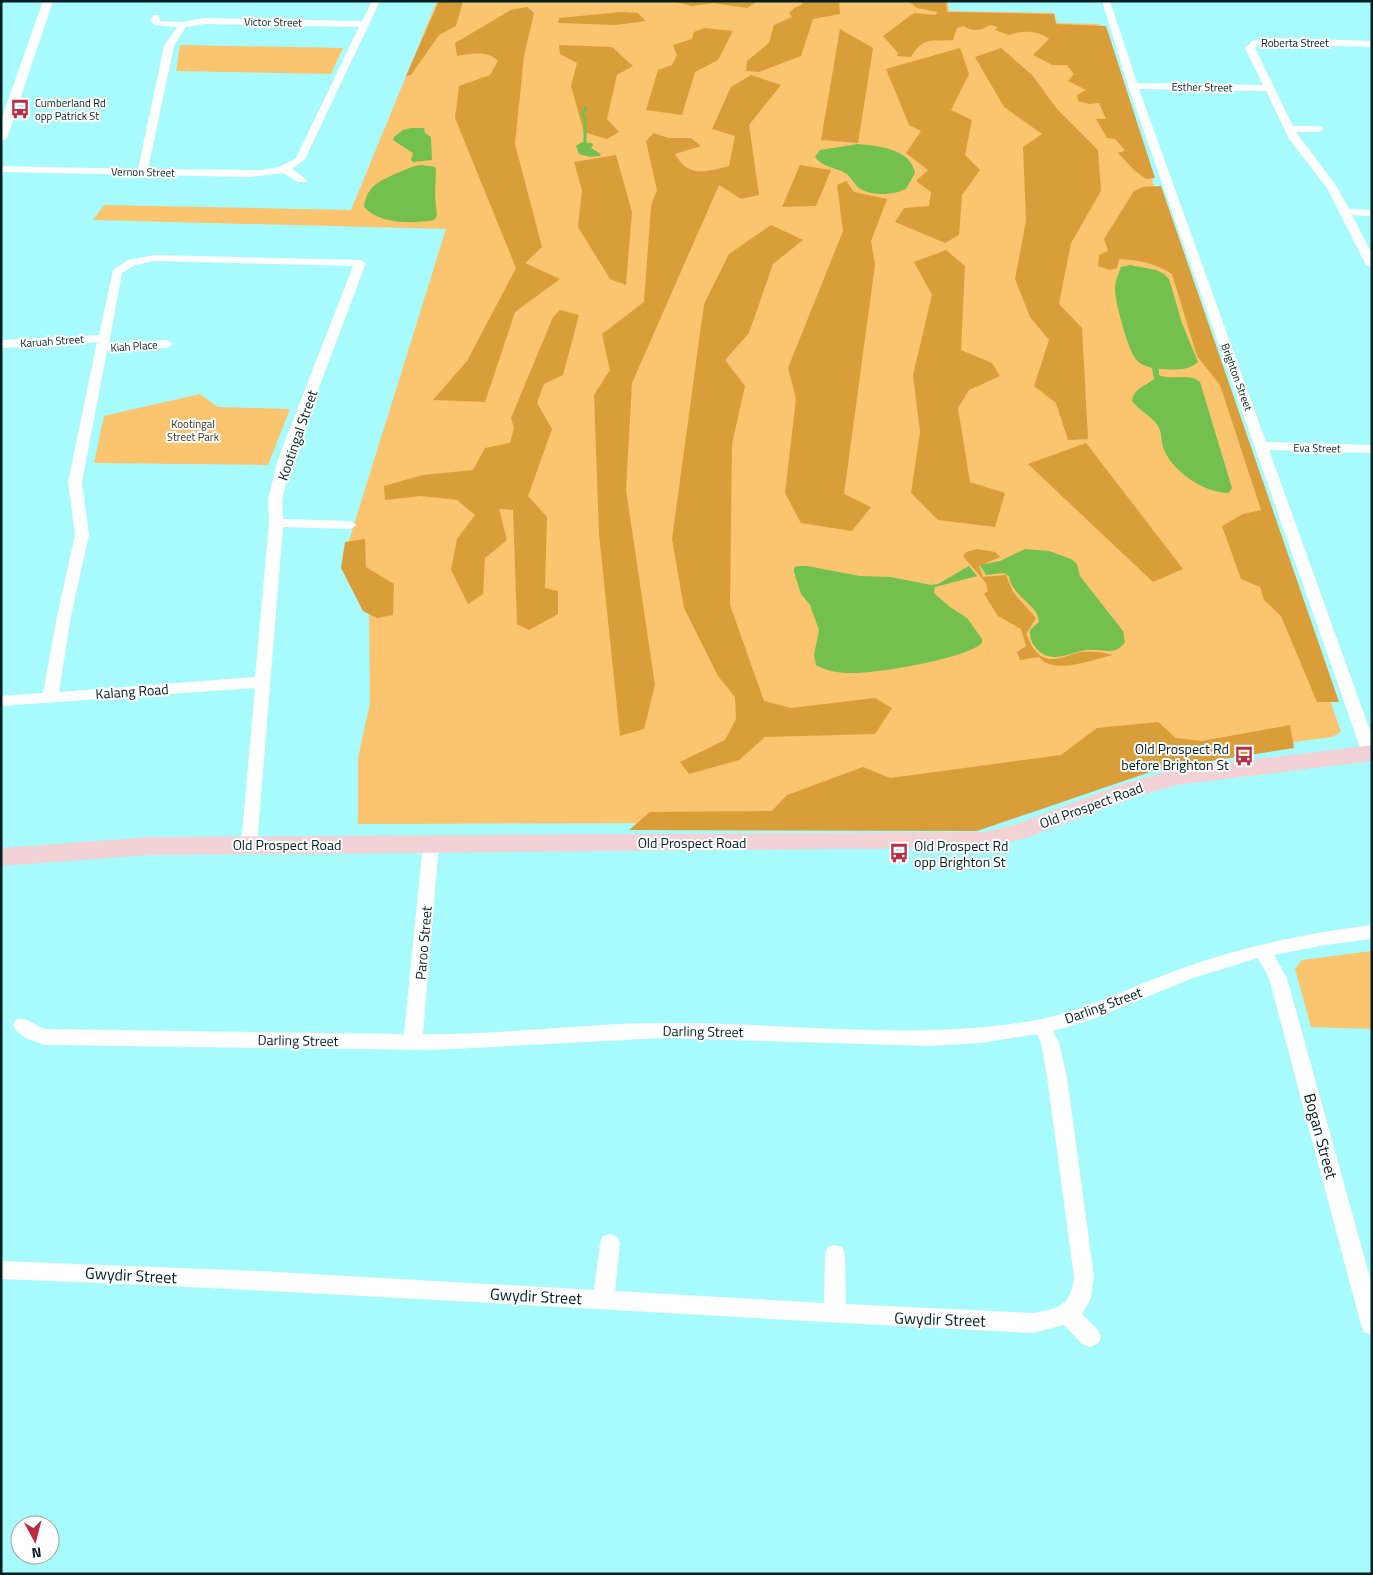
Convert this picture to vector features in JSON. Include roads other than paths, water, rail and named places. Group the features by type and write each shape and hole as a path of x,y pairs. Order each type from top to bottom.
{"main road":[{"name":"Old Prospect Road","path":"1,857 112,847 249,844 984,840 1018,832 1138,788 1177,778 1371,753"}],"street":[{"path":"1,138 48,1"},
{"name":"Vernon Street","path":"1,169 249,174 267,173 284,169 300,159 376,1"},
{"name":"Brighton Street","path":"1106,1 1133,86 1371,753"},
{"name":"Victor Street","path":"156,16 155,21 157,22 183,25 204,20 365,24"},
{"path":"141,172 145,164 169,46 183,25"},
{"name":"Roberta Street","path":"1372,44 1269,41 1252,44 1251,50 1295,141 1332,186 1372,265"},
{"name":"Esther Street","path":"1133,86 1270,88"},
{"path":"1290,129 1319,129"},
{"path":"284,169 302,180"},
{"path":"1345,212 1372,213"},
{"name":"Kootingal Street","path":"50,697 82,536 75,482 116,275 124,260 155,258 360,263 285,459 275,500 276,523 249,844"},
{"name":"Kiah Place","path":"103,343 167,344"},
{"name":"Karuah Street","path":"1,344 103,343"},
{"name":"Eva Street","path":"1262,446 1372,449"},
{"path":"276,523 350,525"},
{"name":"Kalang Road","path":"1,701 263,682"},
{"name":"Paroo Street","path":"413,1042 431,843"},
{"name":"Darling Street","path":"22,1025 33,1034 46,1037 413,1042 677,1030 953,1037 981,1036 1042,1026 1081,1016 1188,973 1263,950 1325,938 1372,932"},
{"name":"Bogan Street","path":"1263,950 1278,978 1372,1325"},
{"path":"1042,1026 1050,1043 1057,1077 1084,1277 1084,1289 1081,1299 1068,1314 1090,1336"},
{"path":"603,1300 610,1243"},
{"path":"834,1254 835,1314"},
{"name":"Gwydir Street","path":"1,1270 1033,1323 1058,1319 1068,1314"}],"waterway":[{"path":"585,142 585,119 582,114 586,108"}],"place":[{"name":"Cumberland Rd opp Patrick St","path":"20,109"},
{"name":"Old Prospect Rd before Brighton St","path":"1244,756"},
{"name":"Old Prospect Rd opp Brighton St","path":"899,853"}],"park label":[{"name":"Kootingal Street Park","path":"193,430"}]}
